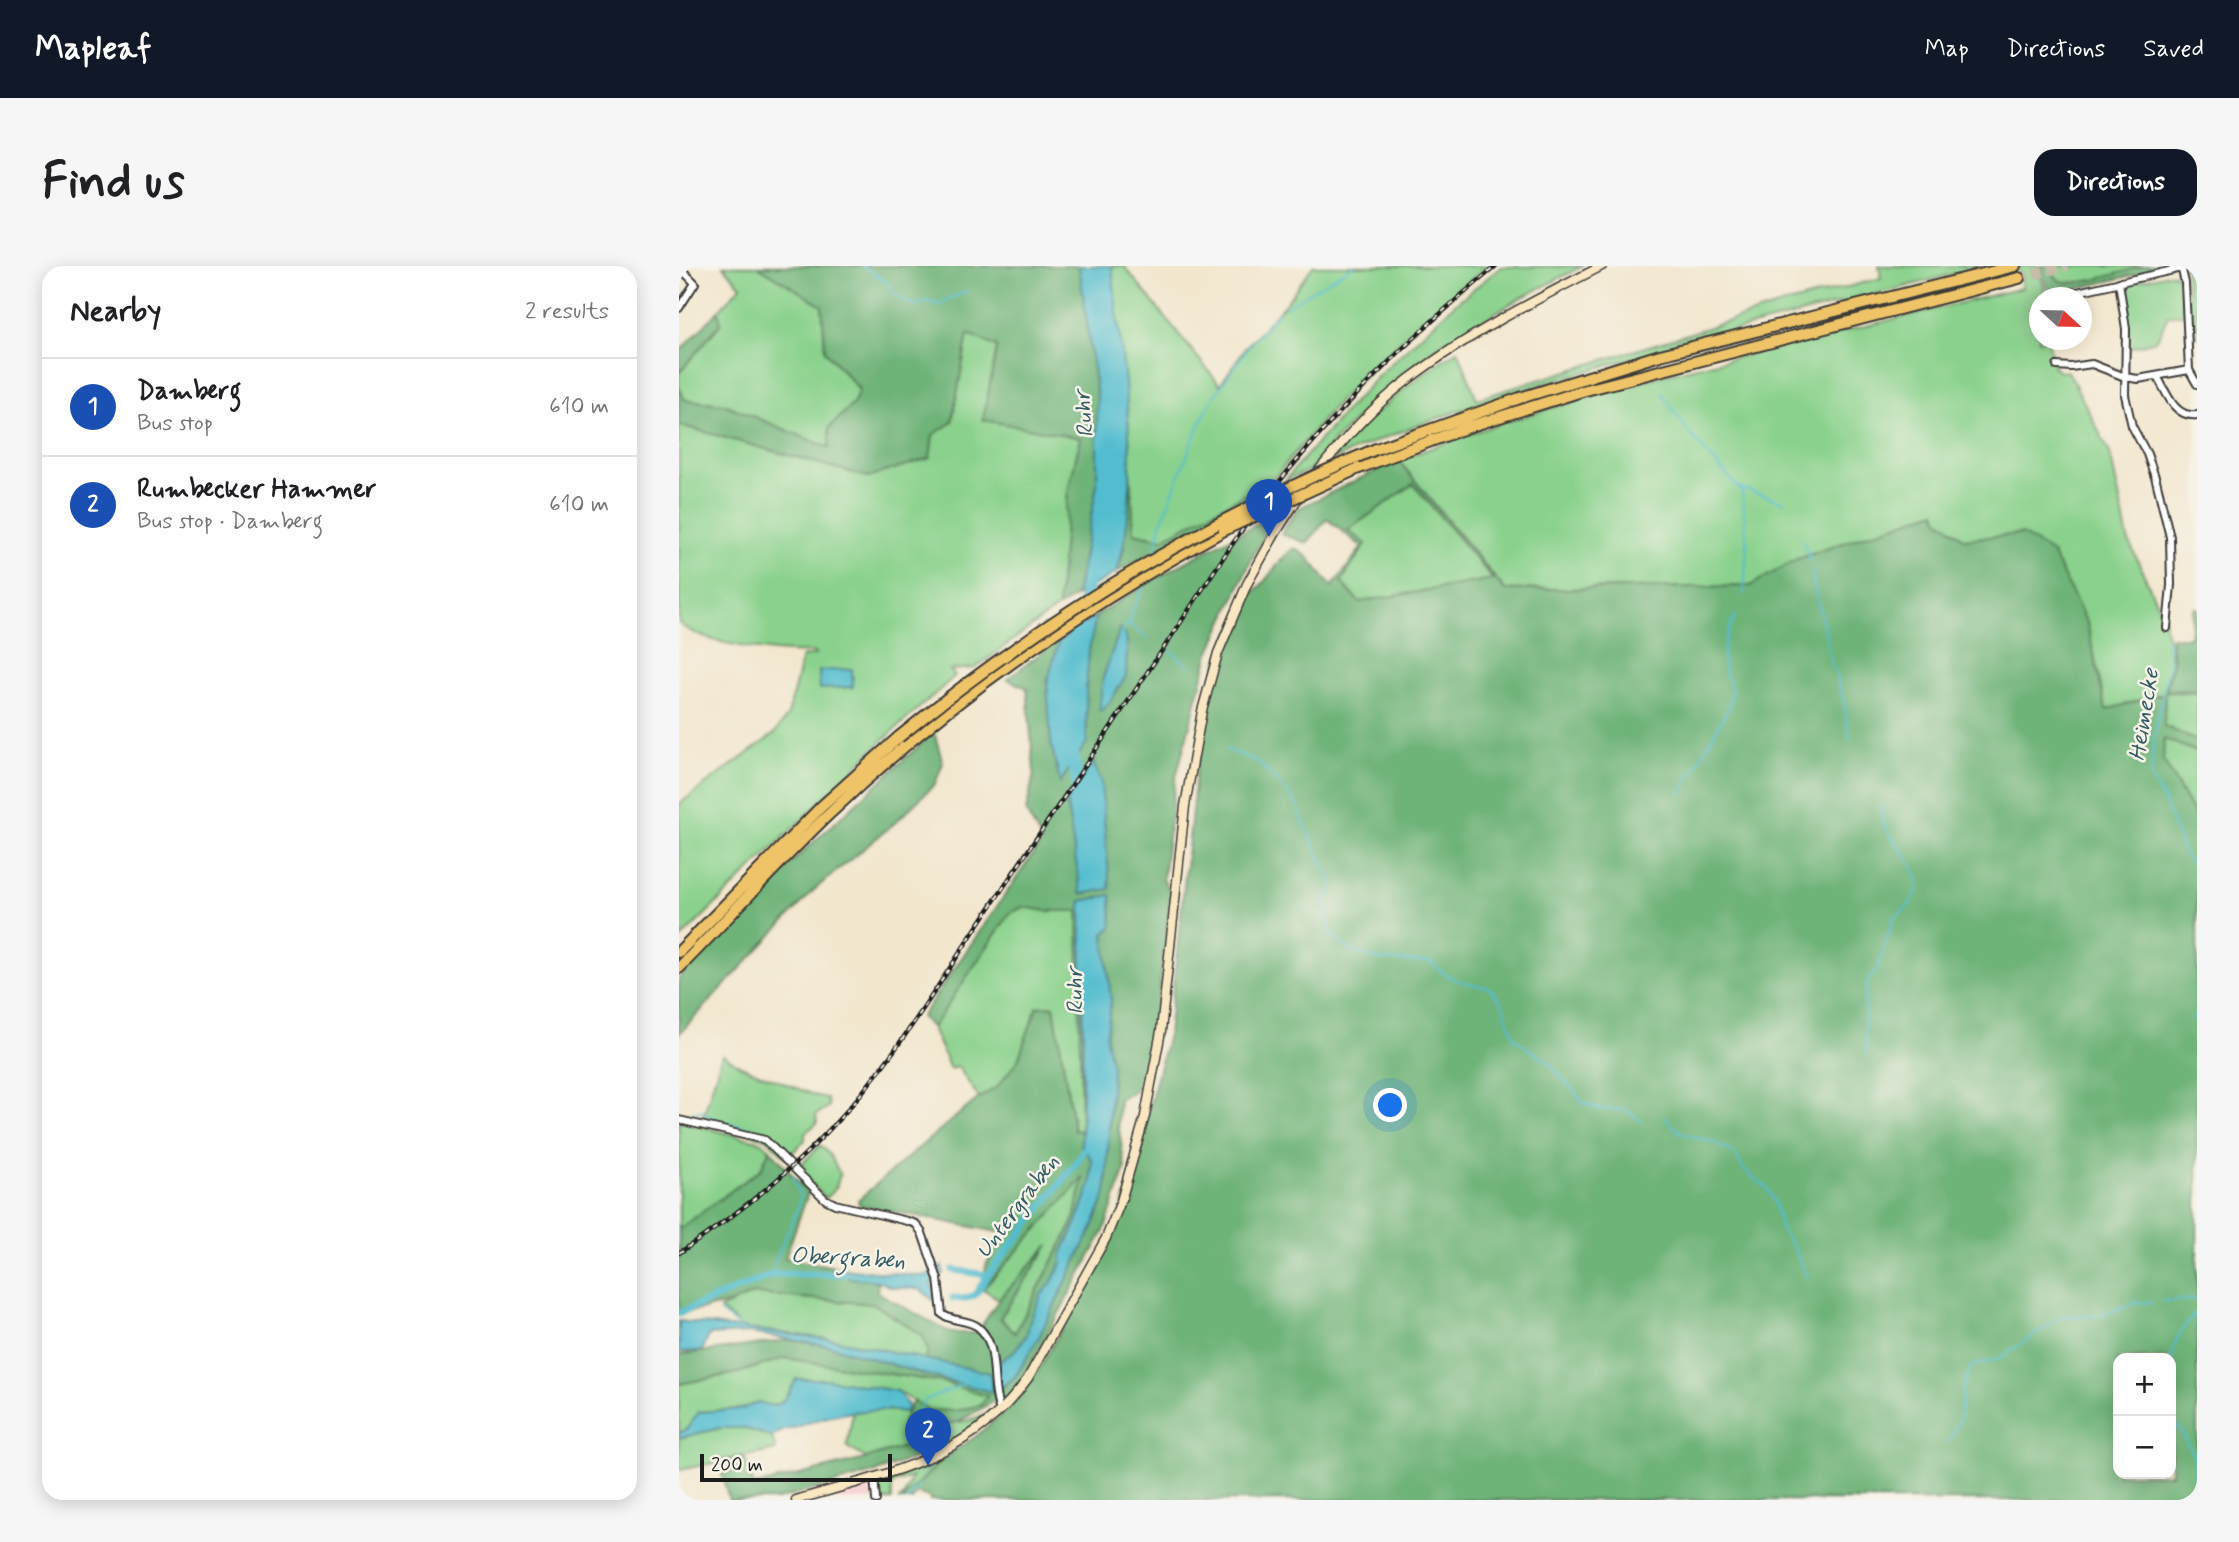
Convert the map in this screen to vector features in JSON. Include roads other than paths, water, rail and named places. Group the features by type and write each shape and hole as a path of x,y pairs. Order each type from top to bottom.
{"highway":[{"path":"679,952 821,807 1009,651 1126,574 1249,506 1376,449 1465,416 1661,355 2015,266"},
{"path":"679,968 902,741 1099,602 1224,530 1359,468 1468,427 1582,391 2019,278"}],"main road":[{"path":"796,1500 946,1452 971,1435 1024,1384 1106,1238 1121,1200 1146,1108 1161,1031 1181,832 1195,741 1218,653 1247,584 1305,487 1341,442 1407,380 1445,353 1602,266"}],"street":[{"path":"679,267 695,283 679,308"},
{"path":"2092,288 2181,267 2185,283 2189,370 2197,384"},
{"path":"2119,282 2126,329 2125,396 2132,426 2147,454 2170,537 2171,585 2167,628"},
{"path":"2057,366 2092,364 2125,377 2138,379 2189,370"},
{"path":"2157,376 2180,413 2197,415"},
{"path":"679,1120 765,1140 828,1202 916,1224 922,1233 938,1279 943,1316 974,1325 983,1333 988,1343 1000,1410"},
{"path":"874,1477 876,1500"}],"water":[{"path":"1079,266 1112,266 1125,380 1130,460 1125,537 1117,572 1076,596 1097,485 1097,397"},
{"path":"1096,616 1089,650 1086,690 1087,742 1060,783 1051,743 1047,683 1059,641"},
{"path":"1120,629 1127,642 1126,676 1101,711 1103,678"},
{"path":"852,669 853,687 820,689 819,671"},
{"path":"1093,762 1101,782 1110,889 1081,894 1066,799"},
{"path":"1111,895 1112,927 1104,934 1111,1001 1106,1039 1112,1067 1106,1193 1093,1227 1038,1339 1015,1377 997,1391 995,1365 1014,1351 1027,1335 1041,1295 1062,1263 1062,1254 1091,1184 1092,1160 1081,1145 1081,901"},
{"path":"942,1266 944,1273 931,1283 937,1291 933,1300 920,1289 891,1287 879,1281 851,1278 837,1273 852,1270 925,1276"},
{"path":"679,1321 837,1340 990,1373 992,1392 830,1346 750,1333 709,1335 702,1351 679,1352"},
{"path":"796,1379 826,1379 897,1391 908,1405 906,1412 864,1411 824,1418 784,1430 772,1437 743,1428 720,1428 679,1438 679,1433 686,1430 699,1412 742,1409 758,1402 766,1405 778,1404 786,1397"}],"waterway":[{"path":"863,266 886,282 895,294 908,303 918,305 927,301 939,305 967,291"},
{"path":"1286,307 1353,266"},
{"path":"1155,554 1161,523 1211,401 1250,345 1278,313"},
{"path":"1662,393 1689,433 1742,492 1747,543 1744,594"},
{"path":"1738,487 1784,502"},
{"path":"1803,540 1810,561"},
{"path":"1812,571 1830,662 1844,703 1850,739"},
{"name":"Ruhr","path":"1073,644 1091,574"},
{"path":"1131,625 1130,617 1146,580"},
{"path":"1681,793 1730,705 1731,688 1723,653 1735,616"},
{"path":"1122,632 1127,624 1149,639"},
{"name":"Heimecke","path":"2167,639 2170,661 2154,737 2151,779 2164,801 2185,856 2197,868"},
{"path":"1170,650 1189,666"},
{"name":"Ruhr","path":"1072,745 1079,800"},
{"path":"1226,749 1257,761 1287,791 1298,807 1333,885 1325,905 1331,934 1351,951 1380,960 1431,962 1452,978 1490,988 1501,1001 1515,1039 1548,1062 1584,1103 1600,1109 1626,1110 1642,1122"},
{"path":"1866,1054 1865,996 1868,980 1877,970 1894,917 1909,905 1916,893 1918,881 1907,858 1882,820 1882,805"},
{"name":"Heimecke","path":"2193,1020 2197,1013"},
{"path":"679,1114 701,1111 720,1120 764,1132 778,1140 789,1159"},
{"path":"1664,1117 1681,1133 1716,1143 1736,1155 1744,1170 1767,1188 1775,1203 1781,1230 1794,1248 1807,1278"},
{"name":"Untergraben","path":"953,1298 964,1299 975,1295 1075,1165 1088,1143"},
{"path":"774,1274 775,1262 799,1205 800,1196 793,1177"},
{"path":"953,1270 988,1275"},
{"name":"Obergraben","path":"679,1313 774,1274 845,1274"},
{"path":"2162,1301 2197,1300"},
{"name":"Obergraben","path":"707,1301 712,1305"},
{"path":"1949,1442 1960,1419 1963,1388 1971,1366 1999,1359 2062,1316 2095,1316 2136,1303 2152,1302"},
{"path":"720,1312 741,1328"},
{"path":"2173,1353 2179,1335 2197,1313"},
{"path":"917,1413 925,1400 964,1384"},
{"path":"2173,1416 2195,1460 2195,1485"},
{"path":"910,1417 914,1430"},
{"path":"920,1445 922,1454"},
{"path":"924,1471 926,1467"},
{"path":"907,1500 918,1486"}],"tunnel":[{"path":"2019,278 2067,266"}],"railway":[{"path":"679,1253 776,1181 812,1148 850,1107 906,1034 1222,558 1256,511 1339,413 1369,382 1431,322 1496,266"}],"place":[{"name":"Damberg","path":"1269,537"},
{"name":"Rumbecker Hammer","path":"928,1466"}]}
